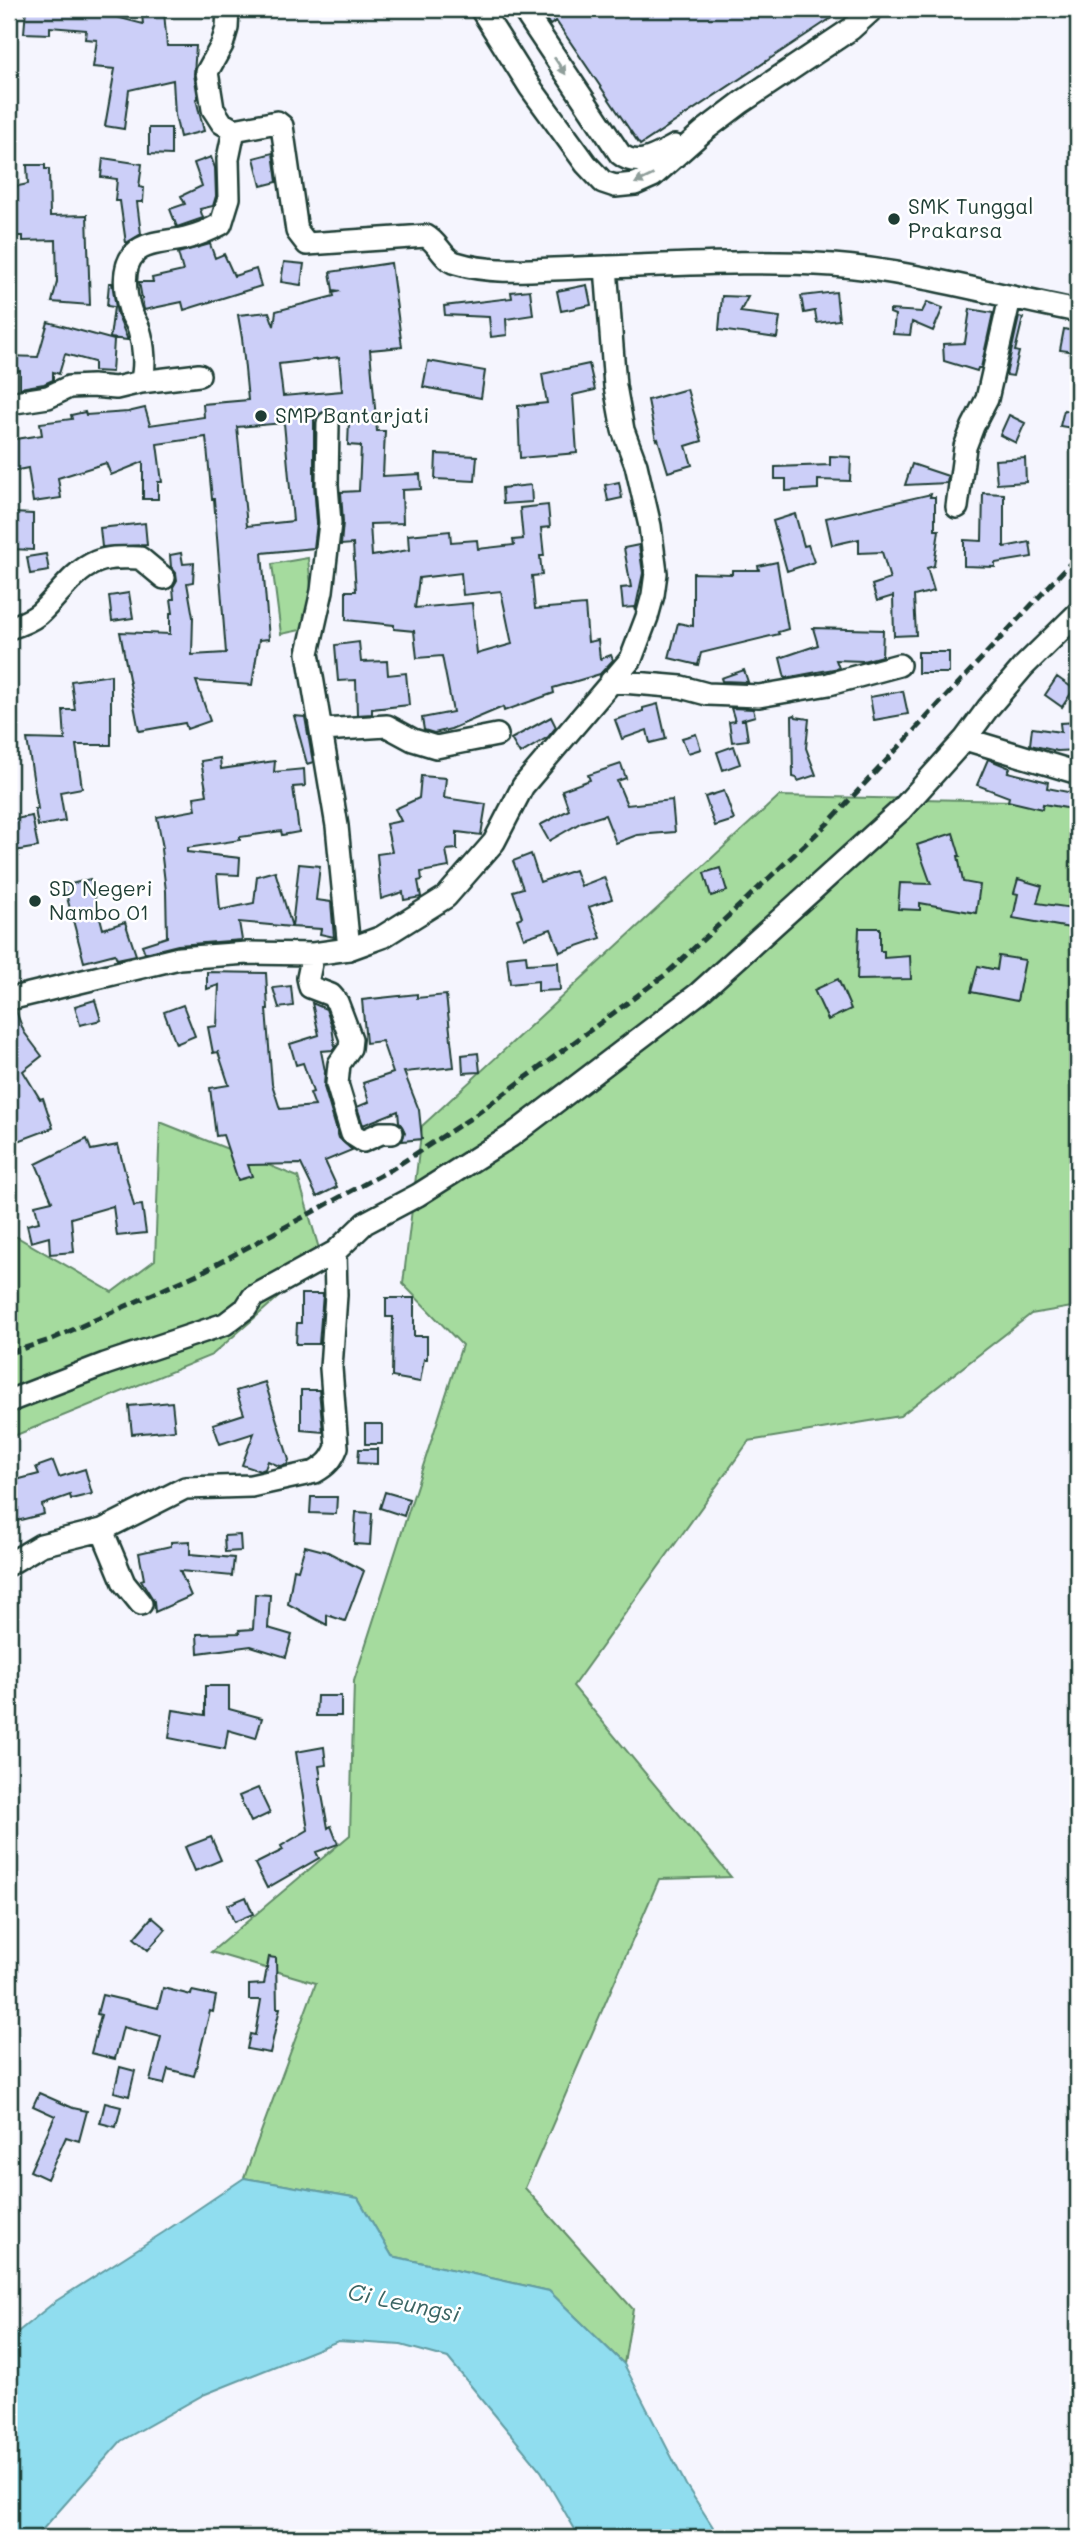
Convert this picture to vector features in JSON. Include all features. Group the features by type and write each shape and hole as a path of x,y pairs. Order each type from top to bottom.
{"street":[{"path":"228,9 227,28 222,45 207,72 213,109 222,123 234,130 277,122 282,126 298,231 307,244 426,236 435,241 446,258 456,263 500,269 741,263 835,265 932,281 1078,311"},
{"path":"481,9 530,88 586,164 603,181 615,186 635,184 653,176 705,130 851,29 873,9"},
{"path":"523,9 620,154 628,160 645,160 705,130"},
{"path":"141,382 144,373 143,354 139,330 130,310 125,281 127,266 135,252 153,244 197,235 221,224 229,198 228,159 234,130"},
{"path":"9,999 179,958 247,953 313,954 348,949 382,937 446,897 494,842 523,786 631,659 648,617 656,573 644,496 623,430 615,386 606,267"},
{"path":"957,507 965,447 986,399 1010,298"},
{"path":"9,403 48,397 69,387 116,388 199,375"},
{"path":"328,423 327,485 330,523 322,591 308,653 337,826 348,949"},
{"path":"9,628 38,615 77,574 96,562 112,558 140,558 164,578"},
{"path":"9,1401 105,1364 225,1324 246,1308 253,1297 335,1252 365,1223 418,1195 511,1136 699,993 901,810 965,739 1023,667 1078,613"},
{"path":"611,681 681,687 707,694 759,696 829,684 899,665"},
{"path":"322,730 387,726 413,740 436,747 497,735"},
{"path":"965,739 1078,773"},
{"path":"313,954 308,978 310,987 331,995 337,1002 351,1039 350,1048 339,1064 337,1084 352,1134 363,1141 381,1133 392,1133"},
{"path":"9,1563 41,1545 102,1530 186,1489 251,1486 315,1472 333,1458 337,1447 331,1368 336,1295 335,1252"},
{"path":"102,1530 124,1583 141,1604"}],"green space":[{"path":"308,558 315,627 281,634 272,564"},
{"path":"779,796 1059,802 1078,813 1078,1306 1031,1314 900,1416 749,1441 573,1686 731,1877 659,1879 525,2188 633,2309 624,2364 549,2291 392,2256 358,2198 244,2178 316,1983 211,1952 350,1835 354,1681 462,1345 403,1284 422,1126"},
{"path":"160,1122 298,1177 322,1259 212,1355 9,1438 9,1236 17,1237 112,1292 155,1260"}],"water":[{"name":"Ci Leungsi","path":"244,2178 358,2198 392,2256 549,2291 624,2364 686,2485 720,2538 580,2538 541,2471 448,2358 401,2345 338,2341 203,2395 121,2441 35,2538 9,2538 9,2339 56,2301"}],"building":[{"path":"26,9 86,9 143,24 142,14 164,12 167,46 196,46 196,99 204,131 180,137 175,115 173,80 129,90 124,129 105,126 115,69 93,67 97,40 85,39 86,30 50,27 50,34 24,33"},
{"path":"539,9 845,9 640,145 556,21 550,25"},
{"path":"149,128 171,128 171,155 149,154"},
{"path":"273,153 277,182 261,186 254,158"},
{"path":"211,157 215,168 216,196 213,206 200,209 203,218 177,227 170,209 185,204 181,196 202,186 194,163"},
{"path":"103,158 142,164 139,187 144,188 143,202 137,202 141,234 126,243 120,201 115,201 117,179 101,177"},
{"path":"27,165 45,165 45,169 49,169 50,216 87,215 90,305 52,302 57,282 56,240 23,241 23,236 9,236 9,188 28,184"},
{"path":"210,244 215,258 224,254 234,276 256,269 261,286 184,310 182,302 144,310 139,282 153,282 152,278 183,271 178,253"},
{"path":"284,262 304,264 301,285 281,282"},
{"path":"391,263 402,347 370,350 377,431 385,431 383,476 420,474 421,489 402,490 403,523 370,524 372,556 409,550 408,535 450,531 451,542 477,540 478,549 514,545 513,540 523,539 520,508 548,505 550,527 541,528 544,556 540,556 542,575 532,576 535,609 585,605 588,642 598,640 600,659 611,655 613,660 600,674 553,688 554,693 504,711 503,707 451,729 434,733 424,730 422,718 453,712 442,656 417,658 414,631 394,629 394,625 346,620 346,591 356,591 353,544 341,545 341,492 359,491 361,446 348,445 349,420 344,420 344,415 328,410 314,418 317,523 314,548 262,553 269,639 259,640 252,685 196,681 210,721 187,729 185,723 139,731 120,632 170,634 170,613 173,613 171,599 174,599 173,587 177,580 171,567 170,555 181,553 183,564 194,563 193,582 187,583 193,617 192,655 226,653 214,499 206,437 157,444 162,482 158,482 158,499 143,499 143,462 111,475 106,463 58,478 61,498 33,502 28,468 13,471 9,440 42,435 40,423 72,419 71,415 85,412 86,415 145,408 150,425 204,417 203,404 248,400 238,315 269,312 274,326 276,311 334,296 333,293 340,291 333,290 330,272","holes":["339,357 342,391 283,396 279,364","284,423 293,521 247,526 237,427","461,573 463,595 501,591 512,644 477,654 472,603 415,608 419,578"]},
{"path":"109,283 112,283 117,314 128,340 110,338 114,307 107,306"},
{"path":"587,285 591,305 561,311 557,291"},
{"path":"530,290 533,315 506,319 507,335 491,337 489,317 445,315 444,306 512,298 511,292"},
{"path":"836,292 839,320 817,323 815,311 804,313 801,296"},
{"path":"722,296 748,297 740,312 780,317 777,338 719,330"},
{"path":"927,302 943,308 933,331 912,322 910,335 893,334 895,315 890,313 890,310 922,312"},
{"path":"970,309 993,313 981,368 977,371 944,361 943,344 965,343"},
{"path":"1019,317 1023,318 1015,351 1019,352 1013,376 1006,375"},
{"path":"48,322 114,340 112,372 94,371 94,362 65,354 59,374 53,372 53,380 20,388 20,371 9,370 9,356 38,357"},
{"path":"1064,329 1078,332 1075,352 1060,350"},
{"path":"428,361 485,371 481,398 423,387"},
{"path":"589,364 595,390 573,395 577,453 520,458 518,406 547,403 542,374"},
{"path":"687,389 702,441 686,446 692,465 668,472 658,439 656,440 648,400"},
{"path":"1064,410 1078,413 1078,429 1060,426"},
{"path":"1009,415 1025,423 1016,443 1000,435"},
{"path":"436,454 477,456 475,481 435,479"},
{"path":"830,456 851,457 850,481 818,480 818,489 786,491 786,479 775,479 775,467 830,465"},
{"path":"1025,458 1026,482 997,484 995,460"},
{"path":"912,464 948,476 947,483 905,485"},
{"path":"619,482 622,498 608,501 605,485"},
{"path":"531,485 532,502 503,504 502,488"},
{"path":"983,493 1004,494 1004,547 1030,542 1032,557 995,563 995,567 964,566 964,540 982,541"},
{"path":"931,494 930,497 935,497 935,530 939,530 934,566 927,568 934,591 914,596 916,635 894,636 893,596 877,601 872,585 890,579 882,552 859,553 859,539 832,545 826,518"},
{"path":"12,513 33,514 33,550 11,549"},
{"path":"795,514 804,546 808,545 814,562 787,571 773,521"},
{"path":"145,523 147,545 102,547 100,528"},
{"path":"639,545 643,573 635,611 634,607 623,608 621,588 631,587 624,548"},
{"path":"46,554 49,571 30,574 27,557"},
{"path":"777,562 788,629 778,632 779,634 701,653 698,665 669,658 678,623 693,626 693,573 732,574 732,570 759,570 758,566"},
{"path":"129,593 133,618 112,621 109,596"},
{"path":"813,628 883,630 882,656 863,661 836,660 839,668 785,678 780,658 818,645"},
{"path":"359,642 361,662 387,661 388,675 406,673 409,705 372,709 372,714 357,715 356,680 338,681 335,645"},
{"path":"918,652 949,652 949,673 918,673"},
{"path":"744,670 748,682 722,681 721,678"},
{"path":"111,675 111,745 76,745 82,788 60,792 65,821 38,826 35,809 38,809 27,739 65,740 63,710 75,710 71,681"},
{"path":"1057,677 1074,689 1062,707 1045,695"},
{"path":"903,691 908,714 874,720 870,697"},
{"path":"658,704 666,739 650,743 647,730 622,739 615,720"},
{"path":"731,708 753,709 755,716 741,720 745,720 748,740 732,742 729,722 735,721"},
{"path":"294,716 305,717 313,762 307,764"},
{"path":"792,716 809,719 806,748 816,775 798,781 793,777"},
{"path":"551,717 556,727 548,737 520,754 511,739"},
{"path":"1078,722 1078,750 1057,751 1030,745 1032,728 1061,732 1060,723"},
{"path":"696,734 701,749 688,753 682,738"},
{"path":"734,746 740,764 723,770 717,752"},
{"path":"220,758 221,769 275,761 274,772 304,769 305,786 293,787 299,832 282,835 281,831 187,848 187,852 240,858 239,875 217,874 220,910 254,903 257,876 275,871 292,927 239,922 242,940 178,945 145,953 142,945 167,937 163,848 157,817 196,810 194,797 207,795 201,761"},
{"path":"988,759 1010,768 1008,772 1048,782 1047,788 1078,794 1078,810 1043,804 1042,809 1008,801 1009,797 977,785"},
{"path":"621,764 626,778 617,781 627,805 672,800 675,832 637,835 616,843 605,815 582,822 549,841 540,825 569,810 562,790 590,780 588,775"},
{"path":"421,776 446,778 444,798 486,804 481,835 457,832 457,849 446,850 449,867 421,872 422,880 418,881 421,897 404,900 403,892 381,899 377,854 392,852 386,824 401,821 395,809 419,798"},
{"path":"724,791 734,820 715,826 705,797"},
{"path":"32,816 38,847 14,851 9,820"},
{"path":"953,833 960,856 963,882 980,885 976,913 920,903 920,910 898,909 900,883 931,884 917,845"},
{"path":"531,854 540,882 575,870 581,886 604,877 612,899 589,907 601,938 560,952 551,929 524,938 517,919 522,917 513,891 523,888 513,861"},
{"path":"299,864 320,866 316,900 331,902 334,937 320,934 321,929 292,927"},
{"path":"720,868 727,891 711,896 704,873"},
{"path":"90,879 103,929 125,922 136,955 117,959 115,954 84,962 64,886"},
{"path":"1018,879 1042,886 1037,903 1073,908 1070,928 1013,918 1018,894 1014,893"},
{"path":"859,928 880,928 880,951 884,951 884,958 910,956 911,979 857,980"},
{"path":"526,955 527,964 558,962 560,990 538,991 538,981 510,984 507,957"},
{"path":"999,956 1025,960 1017,1001 971,992 978,966 997,970"},
{"path":"207,972 266,973 272,1084 280,1109 315,1106 303,1063 296,1065 290,1044 319,1035 312,1003 326,1009 335,1047 333,1050 321,1051 325,1071 324,1087 339,1138 352,1150 325,1161 337,1187 317,1197 301,1164 248,1165 252,1176 238,1180 223,1135 216,1136 210,1088 229,1085 218,1052 213,1053 208,1027 217,1026 219,985 207,989"},
{"path":"838,979 851,1009 828,1020 814,990"},
{"path":"291,986 293,1006 279,1008 273,988"},
{"path":"417,994 417,998 446,995 454,1067 404,1072 419,1110 422,1139 402,1141 405,1132 399,1122 398,1111 363,1125 357,1107 369,1102 363,1083 393,1073 382,1041 366,1043 362,1000"},
{"path":"95,1000 101,1020 80,1025 75,1006"},
{"path":"183,1005 195,1036 176,1044 164,1012"},
{"path":"16,1011 24,1032 42,1056 23,1071 40,1099 43,1098 53,1128 13,1143 9,1131 9,1012"},
{"path":"478,1053 480,1072 463,1073 462,1055"},
{"path":"87,1139 91,1150 118,1145 134,1206 142,1205 146,1233 117,1236 113,1206 71,1218 74,1252 50,1254 49,1237 31,1242 27,1225 39,1222 35,1205 52,1201 36,1164"},
{"path":"301,1294 323,1294 319,1344 296,1344 297,1323 301,1323"},
{"path":"386,1298 414,1298 414,1336 427,1336 427,1359 424,1359 420,1382 392,1377 393,1317 386,1317"},
{"path":"265,1382 289,1460 287,1465 279,1466 268,1461 265,1469 260,1471 242,1465 254,1433 220,1444 213,1424 244,1414 236,1391"},
{"path":"301,1390 319,1390 323,1432 301,1430"},
{"path":"172,1402 175,1430 132,1434 129,1406"},
{"path":"365,1424 382,1424 382,1444 365,1444"},
{"path":"359,1449 377,1449 377,1464 358,1463"},
{"path":"53,1461 59,1477 85,1469 92,1494 71,1499 70,1495 42,1505 44,1514 9,1523 9,1505 18,1501 12,1481 39,1474 36,1467"},
{"path":"385,1492 409,1499 404,1516 380,1508"},
{"path":"311,1497 337,1497 336,1514 310,1513"},
{"path":"356,1512 372,1513 370,1545 354,1544"},
{"path":"240,1535 241,1551 225,1552 224,1536"},
{"path":"190,1541 190,1554 234,1558 232,1576 180,1571 191,1596 155,1612 154,1601 141,1580 144,1579 139,1553 171,1546 171,1542"},
{"path":"305,1546 328,1552 364,1571 345,1621 327,1615 327,1625 288,1604 294,1569 298,1570"},
{"path":"255,1594 270,1595 268,1628 292,1635 286,1657 251,1646 198,1653 197,1634 240,1633 239,1630 253,1629"},
{"path":"205,1686 229,1686 229,1709 262,1718 256,1738 228,1730 225,1749 169,1738 173,1710 205,1715"},
{"path":"317,1696 341,1696 341,1716 316,1716"},
{"path":"324,1747 326,1765 319,1766 319,1778 328,1828 331,1826 338,1844 316,1852 319,1858 267,1888 255,1864 283,1850 281,1846 308,1830 296,1752"},
{"path":"258,1788 270,1813 251,1822 239,1796"},
{"path":"211,1837 221,1860 195,1871 185,1847"},
{"path":"246,1897 253,1914 234,1922 227,1905"},
{"path":"152,1917 166,1929 148,1950 134,1938"},
{"path":"269,1957 276,1958 277,2008 280,2008 270,2053 247,2049 250,2034 255,2035 261,2000 249,2000 249,1985 264,1984"},
{"path":"163,1988 191,1995 192,1991 216,1996 194,2076 168,2069 164,2084 150,2081 161,2037 123,2027 115,2059 91,2053 101,2015 97,2014 102,1995 158,2008"},
{"path":"120,2067 135,2071 129,2096 114,2092"},
{"path":"39,2093 73,2108 87,2111 79,2141 66,2137 47,2179 30,2171 55,2116 33,2106"},
{"path":"105,2103 121,2107 116,2127 100,2123"}],"railway":[{"path":"9,1353 50,1340 202,1272 392,1169 474,1116 665,975 828,823 1078,555"}],"place":[{"name":"SMK Tunggal Prakarsa","path":"894,219"},
{"name":"SMP Bantarjati","path":"261,416"},
{"name":"SD Negeri Nambo 01","path":"35,901"}]}
